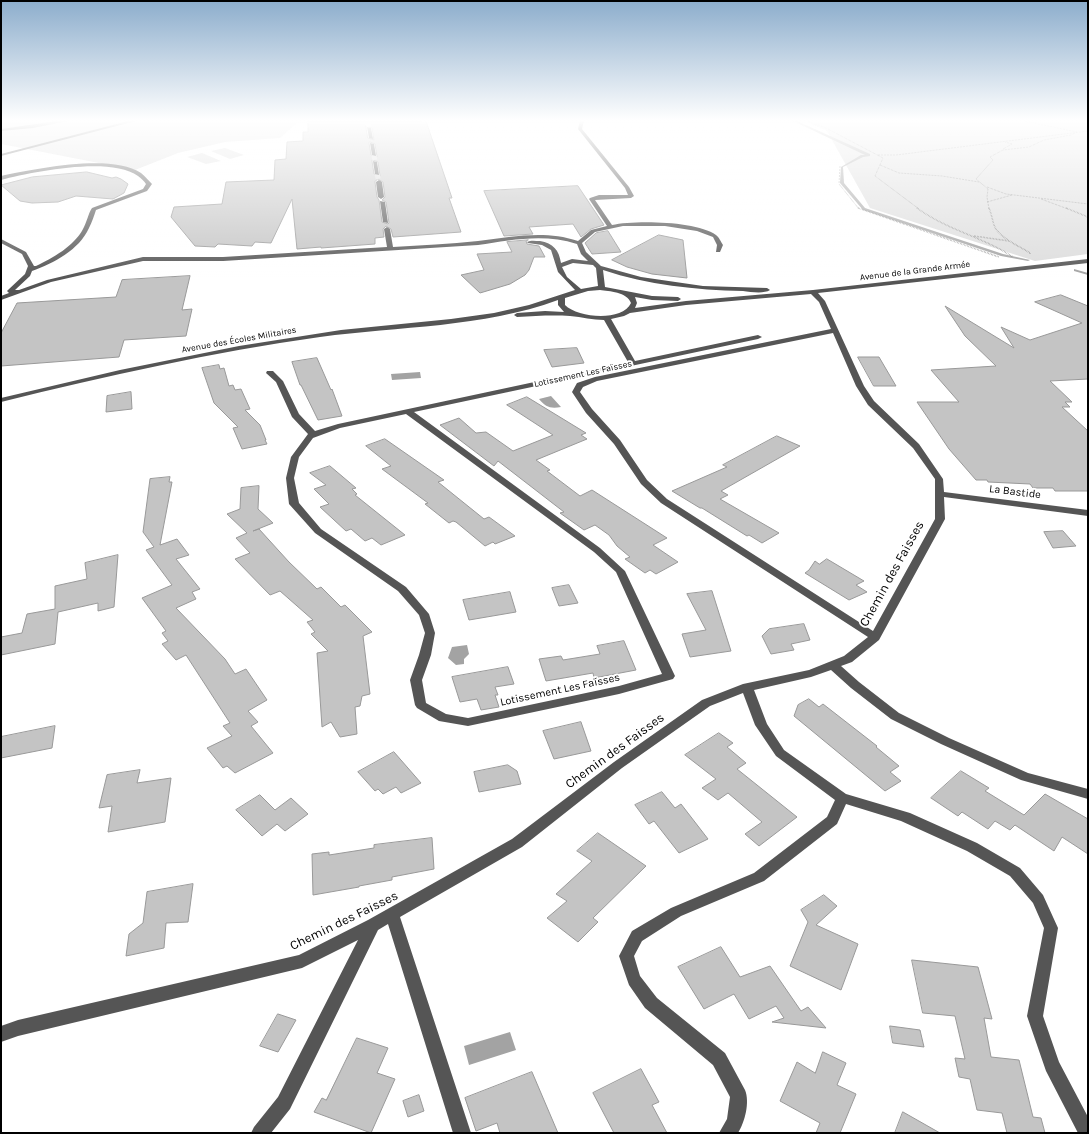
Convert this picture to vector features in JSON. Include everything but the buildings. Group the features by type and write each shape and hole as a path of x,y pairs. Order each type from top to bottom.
{"street":[{"path":"1,178 19,174"},
{"path":"30,270 51,262 72,244 85,230 94,208 145,190 149,184 144,176 140,174"},
{"path":"611,227 592,199 631,196 627,188 616,174"},
{"path":"379,182 386,222"},
{"path":"579,243 593,231 623,224 665,224 698,229 715,236 720,245 718,251"},
{"path":"387,229 390,248"},
{"path":"478,243 520,237 546,236 565,238 579,243 583,253 596,265 602,288"},
{"path":"1,298 49,281 143,259 223,259 514,240 549,244 557,255 559,270 566,279 579,290"},
{"path":"1,241 8,243 24,253 31,266 28,275 10,291 20,292"},
{"path":"559,266 572,261 596,265 648,282 687,287 813,292"},
{"name":"Avenue de la Grande Armée","path":"607,318 630,311 686,303 813,292 1088,261"},
{"name":"Avenue de la Grande Armée","path":"602,288 652,298 744,298"},
{"name":"Avenue des Écoles Militaires","path":"483,317 530,307 579,290 602,288"},
{"name":"Chemin des Faisses","path":"1,1034 18,1028 302,961 392,915 518,843 618,765 706,703 747,687 811,673 833,665 848,659 875,637 940,519 939,479 916,446 871,403 860,386 822,301 813,292"},
{"path":"626,294 632,298 634,302 634,307 630,311"},
{"path":"562,296 560,306 573,314"},
{"name":"Avenue des Écoles Militaires","path":"1,400 131,370 321,334 483,317 545,313 573,314 584,317 607,318"},
{"path":"607,318 633,364"},
{"path":"835,330 595,379 580,385 576,392 589,411 617,442 644,482 664,501 875,637"},
{"name":"Lotissement Les Faïsses","path":"408,412 597,550 620,570 669,676 619,690 468,722 443,718 421,705 416,680 425,655 430,633 424,614 402,589 318,531 294,504 290,478 295,457 310,436 338,426 758,337"},
{"path":"270,373 279,381 295,415 314,435"},
{"name":"La Bastide","path":"940,494 1088,513"},
{"path":"833,665 854,685 895,716 924,731 1025,777 1088,794"},
{"path":"747,687 761,725 780,753 842,798 905,817 972,847 1015,872 1038,898 1051,928 1035,1016 1052,1065 1087,1133"},
{"path":"728,1133 735,1122 739,1096 719,1059 651,1003 634,980 626,956 638,936 676,912 759,877 832,820 842,798"},
{"path":"392,915 462,1133"},
{"path":"260,1133 284,1103 373,925"}],"path":[{"path":"840,174 839,184 858,209 1028,267"},
{"path":"876,174 875,176 887,187 929,217 967,235 999,247 1028,267"},
{"path":"912,174 942,176 982,182"},
{"path":"980,174 976,178 986,187 988,202 995,228 1003,237 1030,253 1028,267"},
{"path":"986,187 1006,194 1088,204"},
{"path":"988,202 1001,197 1016,195"},
{"path":"1037,197 1088,218"},
{"path":"967,235 1012,241"}],"shaded area":[{"path":"851,174 1088,174 1088,254 1035,261 870,208"},
{"path":"420,372 421,378 392,380 391,374"},
{"path":"551,396 561,407 548,407 539,399"},
{"path":"467,645 469,654 464,659 464,664 456,665 448,658 452,647"},
{"path":"510,1032 516,1050 469,1065 464,1046"}],"waterway":[{"path":"842,174 842,183 864,209 1002,255 1028,260"},
{"path":"1075,270 1088,274"}],"tunnel":[{"path":"377,174 379,182"}]}
